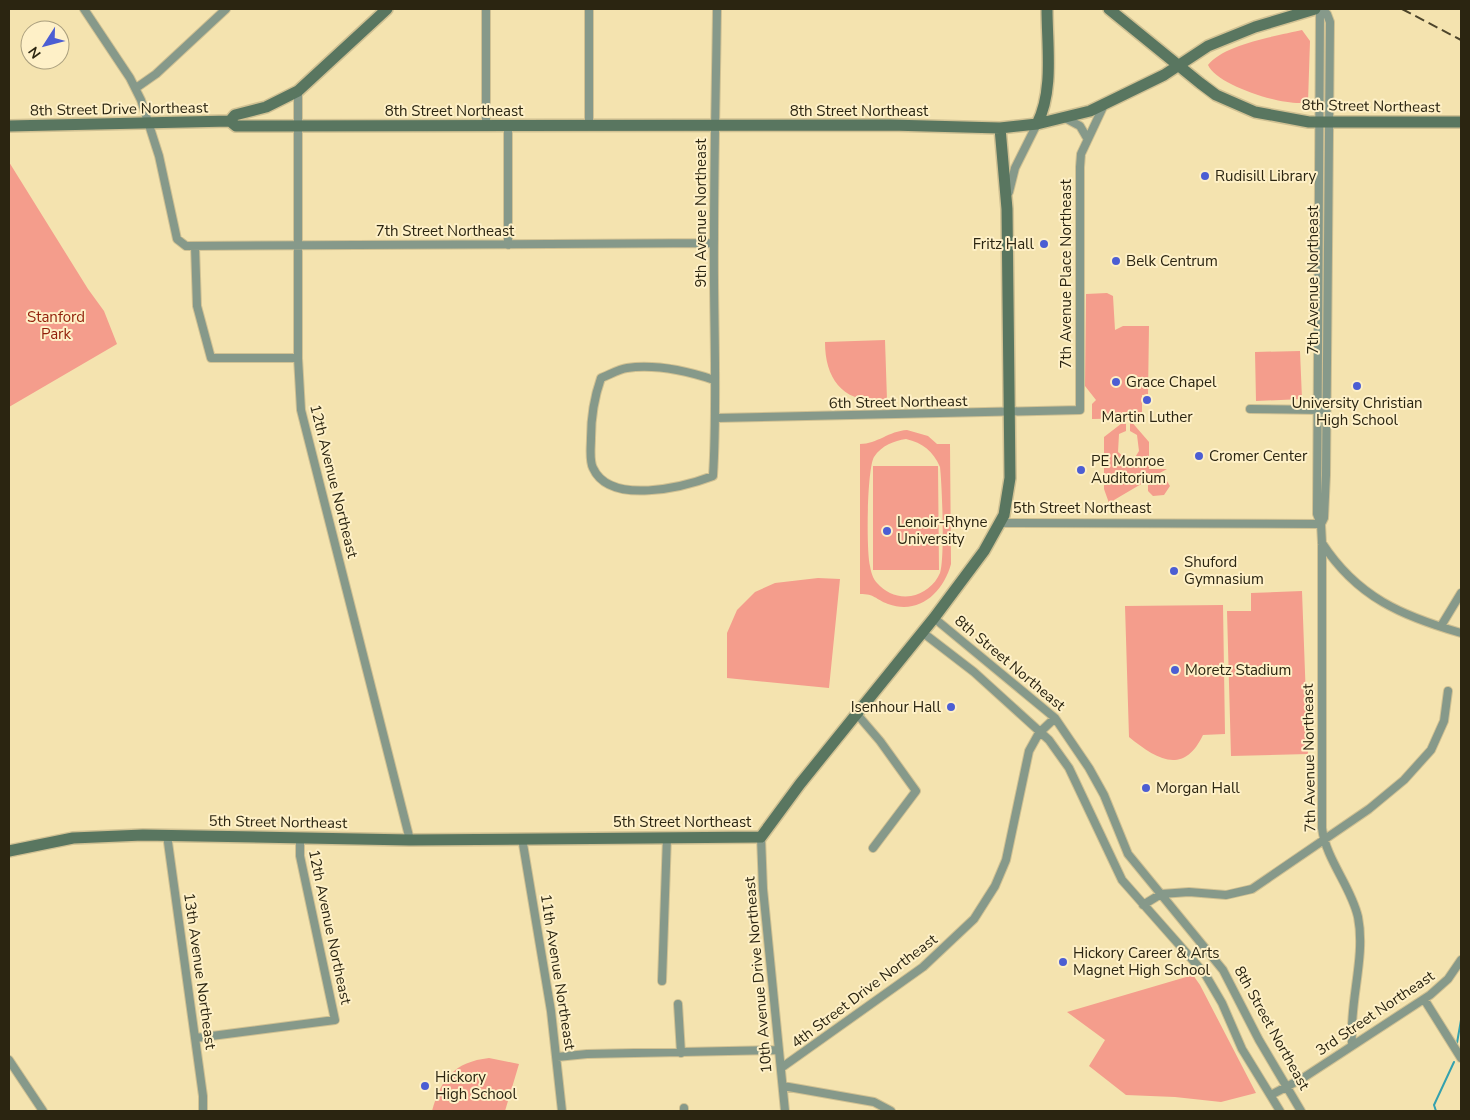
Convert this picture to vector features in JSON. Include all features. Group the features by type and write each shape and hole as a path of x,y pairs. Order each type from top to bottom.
{"main road":[{"path":"230,121 234,115 266,108 298,90 387,9"},
{"path":"1037,124 1043,112 1046,93 1047,9"},
{"path":"1109,9 1178,66 1201,50 1224,39 1255,27 1315,9"},
{"name":"8th Street Northeast","path":"230,121 236,126 890,125 1000,128 1037,124 1066,118 1104,105 1164,76 1178,66 1216,95 1236,105 1280,118 1323,121 1461,122"},
{"name":"8th Street Drive Northeast","path":"9,126 230,121"},
{"path":"1000,128 1007,209 1010,413 1010,478 1007,506 1001,523"},
{"name":"5th Street Northeast","path":"9,851 73,838 167,835 410,840 761,837 980,558 1001,523"}],"street":[{"path":"84,9 136,88 150,123"},
{"path":"136,88 156,74 226,9"},
{"path":"486,9 486,126"},
{"path":"589,125 590,9"},
{"name":"9th Avenue Northeast","path":"716,418 714,380 714,243 718,9"},
{"name":"7th Avenue Northeast","path":"1321,9 1326,410 1325,510 1321,524 1324,839 1352,898 1358,919 1358,956 1352,1012 1352,1044"},
{"name":"12th Avenue Northeast","path":"298,90 298,358 302,415 410,840"},
{"name":"7th Avenue Place Northeast","path":"1080,410 1081,154 1104,105"},
{"path":"1066,118 1080,126 1087,138"},
{"name":"7th Avenue Northeast","path":"1321,524 1316,514 1323,121"},
{"name":"7th Street Northeast","path":"150,123 178,241 188,247 714,243"},
{"path":"1007,209 1010,184 1037,124"},
{"path":"508,126 508,245"},
{"path":"195,246 197,306 211,358 298,358"},
{"path":"714,380 694,373 651,368 626,368 601,378 593,401 591,428 592,467 601,480 623,490 687,486 713,476 716,418"},
{"path":"1250,409 1326,410"},
{"name":"6th Street Northeast","path":"716,418 1080,410"},
{"name":"5th Street Northeast","path":"1001,523 1321,524"},
{"path":"1322,544 1344,572 1370,595 1399,612 1461,633"},
{"path":"1441,626 1461,593"},
{"name":"8th Street Northeast","path":"934,618 1055,718 1076,747 1104,795 1128,854 1223,970 1259,1040 1302,1111"},
{"path":"922,632 974,672 1041,731 1069,768 1122,880 1205,974 1217,994 1242,1049 1280,1111"},
{"path":"1143,905 1161,894 1189,892 1226,895 1244,892 1382,799 1425,758 1441,731 1448,691"},
{"path":"856,714 880,741 916,791 873,848"},
{"name":"4th Street Drive Northeast","path":"781,1068 923,967 974,919 995,886 1006,860 1014,830 1026,760 1034,740 1055,718"},
{"name":"13th Avenue Northeast","path":"167,835 196,1038 203,1111"},
{"path":"662,981 666,837"},
{"name":"10th Avenue Drive Northeast","path":"761,837 763,889 785,1111"},
{"name":"12th Avenue Northeast","path":"196,1038 335,1020 300,856 300,838"},
{"name":"11th Avenue Northeast","path":"522,838 557,1057 562,1111"},
{"name":"3rd Street Northeast","path":"1271,1095 1424,999 1448,979 1461,960"},
{"path":"1424,999 1461,1058"},
{"path":"678,1004 681,1053"},
{"name":"4th Street Drive Northeast","path":"557,1057 587,1054 779,1050"},
{"path":"9,1060 43,1111"},
{"path":"783,1086 874,1102 891,1111"}],"green space":[{"path":"1302,30 1310,41 1308,102 1285,102 1254,94 1238,88 1225,80 1214,73 1208,65 1216,58 1238,46"},
{"name":"Stanford Park","path":"9,162 88,289 104,311 117,344 9,407"},
{"path":"1107,293 1113,296 1115,330 1123,326 1149,326 1148,395 1142,395 1142,418 1092,419 1092,404 1096,400 1085,386 1086,294"},
{"path":"885,340 887,400 873,401 860,399 841,388 829,369 825,342"},
{"path":"1300,351 1302,399 1256,401 1255,352"},
{"path":"1126,420 1126,431 1119,434 1118,452 1125,458 1134,459 1139,451 1137,435 1130,431 1130,420 1149,442 1149,469 1167,469 1156,475 1165,478 1170,486 1164,495 1153,496 1148,491 1148,480 1109,503 1104,489 1104,437"},
{"path":"907,430 928,436 937,444 950,444 951,564 942,584 928,599 919,604 899,607 872,596 860,594 860,444 872,442","holes":["906,439 922,445 931,452 940,467 943,537 942,565 940,573 932,585 915,595 901,596 884,590 873,577 868,544 870,477 874,457 877,453 893,442"]},
{"path":"873,466 938,466 939,570 873,570"},
{"path":"818,578 840,579 829,688 727,678 727,633 737,610 755,592 775,583"},
{"path":"1302,591 1308,754 1231,756 1227,611 1251,611 1251,593"},
{"name":"Moretz Stadium","path":"1223,605 1225,734 1203,735 1195,748 1187,756 1178,760 1168,760 1159,757 1129,737 1125,606"},
{"path":"1193,975 1256,1093 1221,1102 1175,1097 1126,1095 1089,1066 1105,1040 1067,1012"},
{"path":"489,1058 519,1064 505,1111 432,1111 440,1090 451,1074 467,1063"}],"waterway":[{"path":"1457,1043 1461,1020"},
{"path":"1436,1111 1434,1105 1454,1062"}],"railway":[{"path":"1402,9 1461,40"}],"place":[{"name":"Rudisill Library","path":"1205,176"},
{"name":"Fritz Hall","path":"1044,244"},
{"name":"Belk Centrum","path":"1116,261"},
{"name":"Grace Chapel","path":"1116,382"},
{"name":"University Christian High School","path":"1357,386"},
{"name":"Martin Luther","path":"1147,400"},
{"name":"Cromer Center","path":"1199,456"},
{"name":"PE Monroe Auditorium","path":"1081,470"},
{"name":"Lenoir-Rhyne University","path":"887,531"},
{"name":"Shuford Gymnasium","path":"1174,571"},
{"name":"Moretz Stadium","path":"1175,670"},
{"name":"Isenhour Hall","path":"951,707"},
{"name":"Morgan Hall","path":"1146,788"},
{"name":"Hickory Career & Arts Magnet High School","path":"1063,962"},
{"name":"Hickory High School","path":"425,1086"}]}
